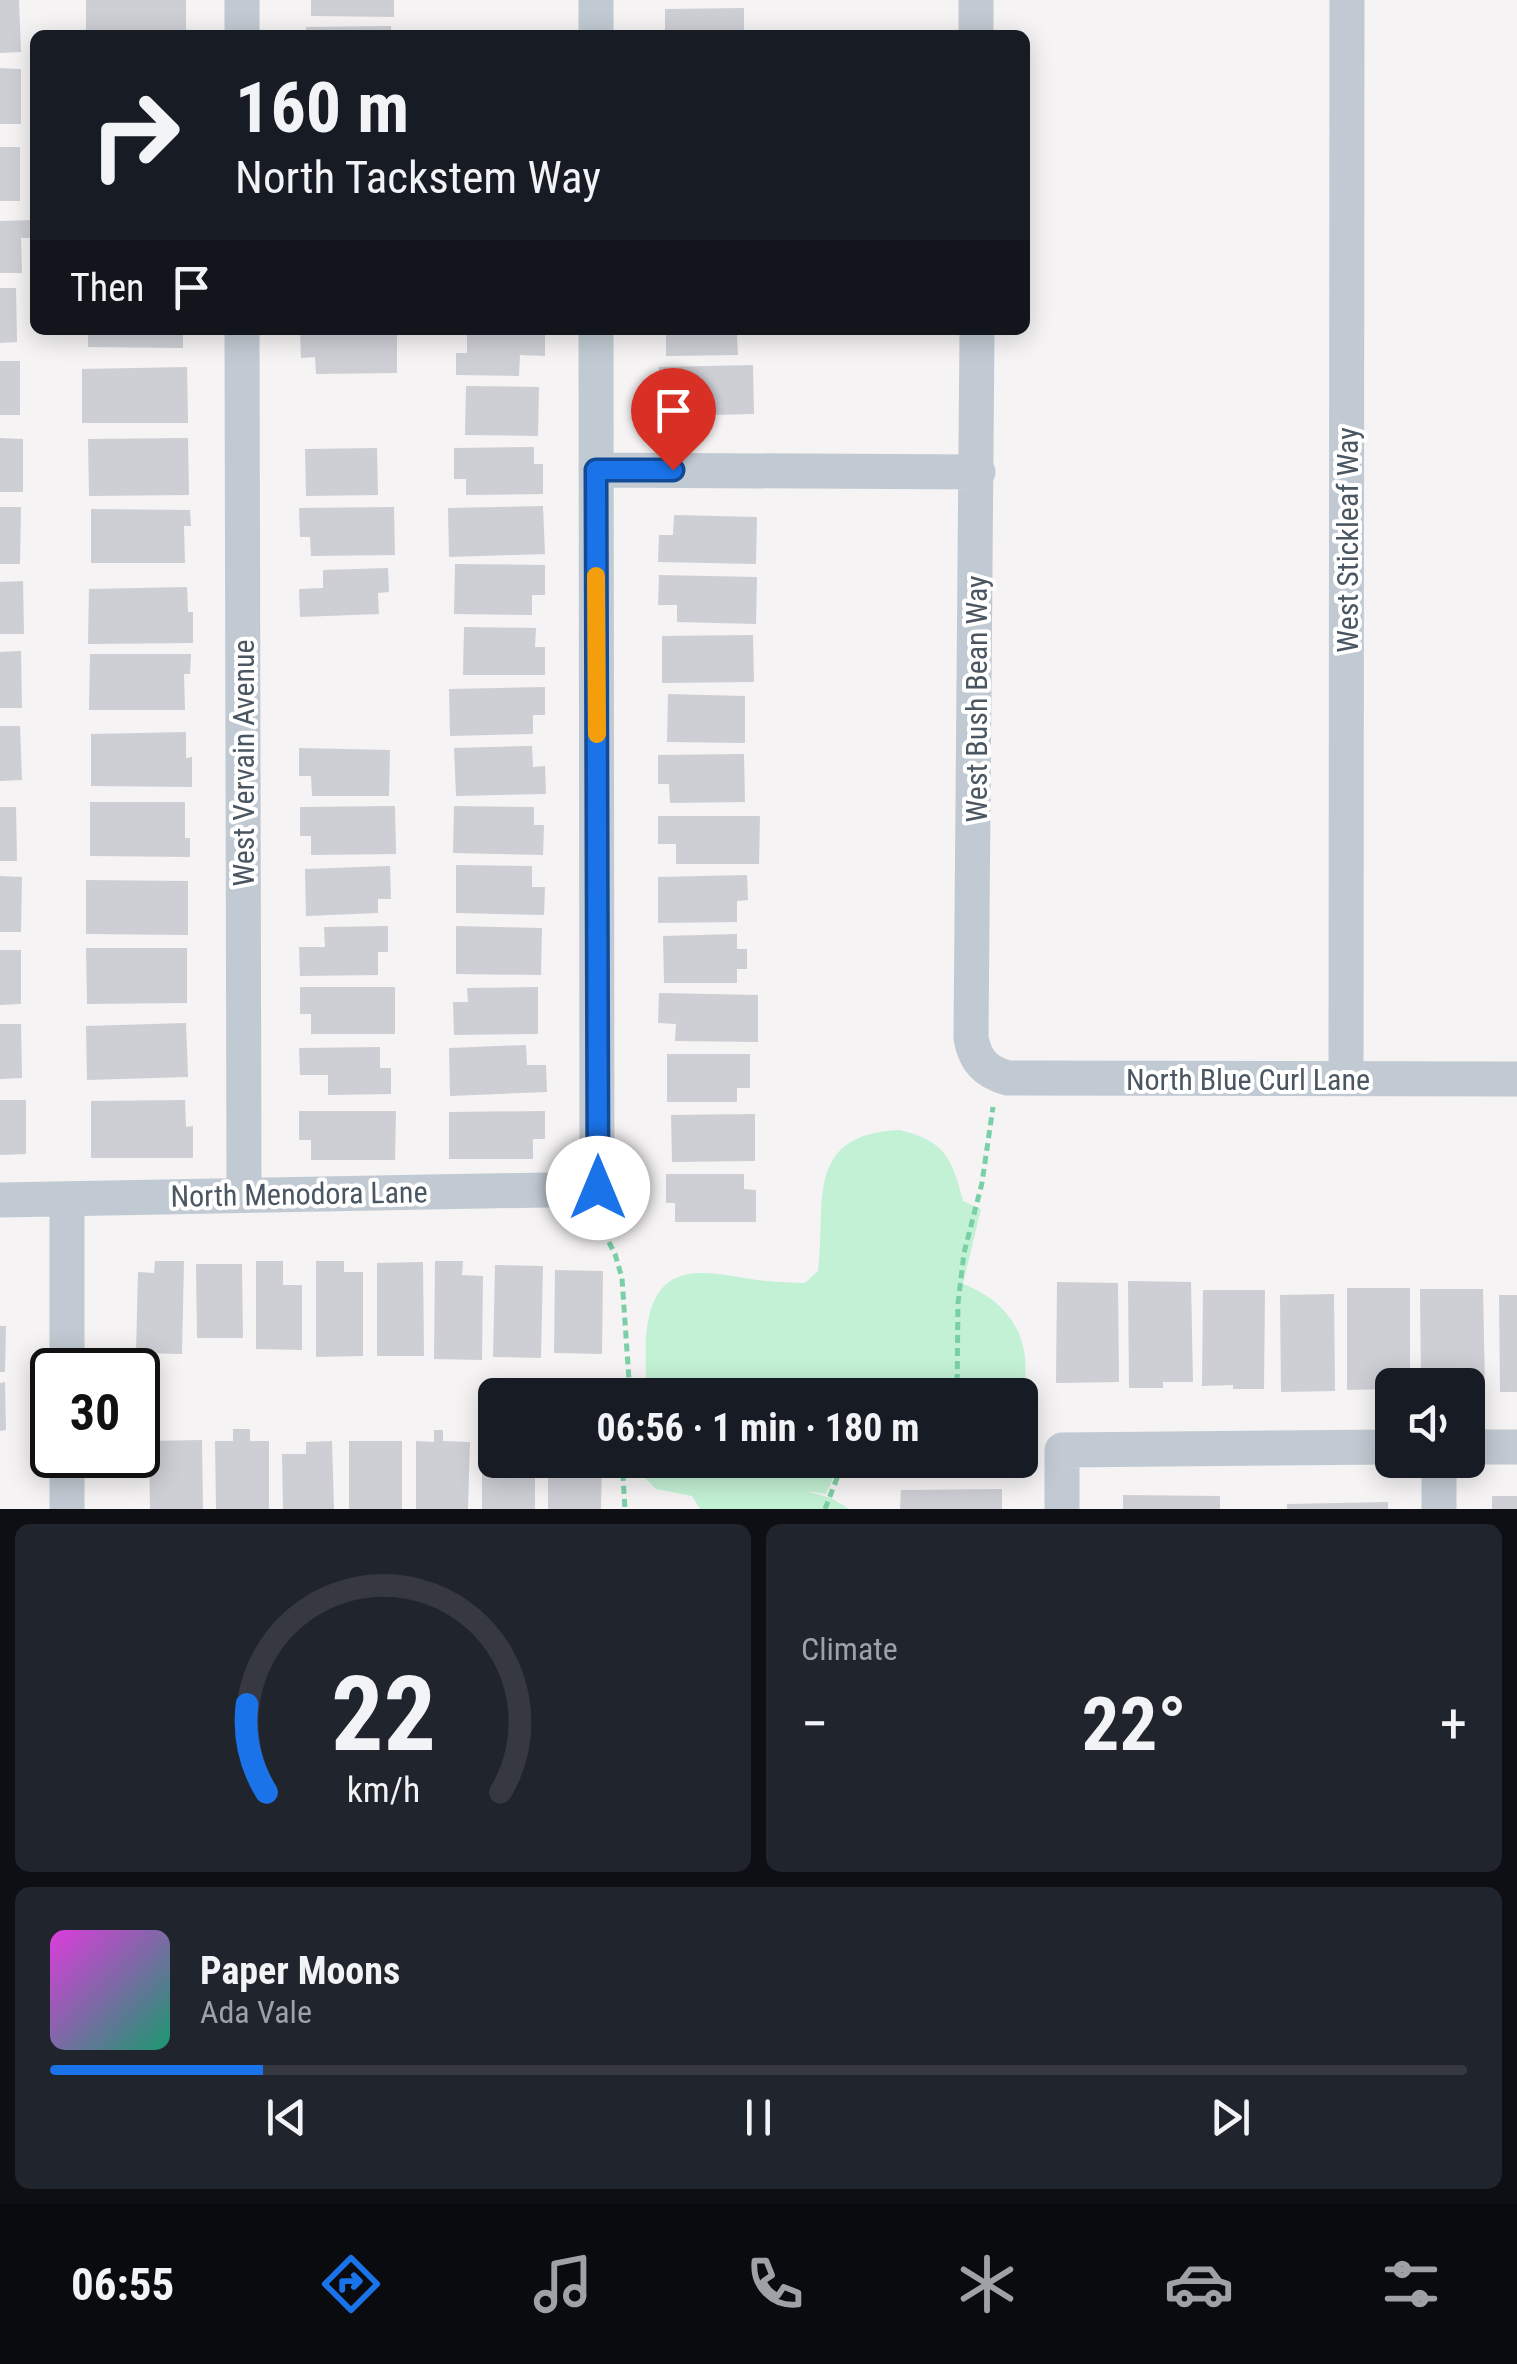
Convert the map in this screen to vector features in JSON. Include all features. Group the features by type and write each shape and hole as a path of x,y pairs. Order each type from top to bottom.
{"street":[{"path":"242,0 242,30"},
{"path":"596,0 596,30"},
{"path":"976,0 976,30"},
{"name":"West Stickleaf Way","path":"1346,1079 1348,0"},
{"name":"West Vervain Avenue","path":"242,335 244,1196"},
{"path":"591,1189 596,335"},
{"name":"West Bush Bean Way","path":"978,335 971,1038 974,1056 990,1070"},
{"path":"596,470 978,472"},
{"name":"North Blue Curl Lane","path":"990,1070 1517,1080"},
{"name":"North Menodora Lane","path":"0,1200 591,1189"},
{"path":"67,1199 67,1348"},
{"path":"1485,1447 1517,1446"},
{"path":"1062,1509 1062,1450 1375,1448"},
{"path":"67,1478 67,1509"},
{"path":"1438,1509 1439,1478"}],"path":[{"path":"957,1378 958,1302 964,1253 982,1183 990,1070"},
{"path":"591,1189 622,1278 629,1378"},
{"path":"623,1478 626,1509"},
{"path":"825,1509 837,1478"}],"green space":[{"path":"900,1130 937,1146 955,1173 963,1201 981,1209 963,1284 982,1293 1009,1317 1023,1348 1025,1378 646,1378 649,1317 655,1299 675,1278 703,1273 805,1283 818,1271 826,1177 833,1159 847,1144 869,1134"},
{"path":"645,1478 833,1478 826,1494 806,1491 831,1498 849,1509 700,1509 692,1496 656,1489"}],"building":[{"path":"0,0 19,0 21,52 0,53"},
{"path":"86,0 186,0 186,30 86,30"},
{"path":"311,0 394,0 394,17 311,16"},
{"path":"744,8 744,30 665,30 665,9"},
{"path":"391,26 391,30 306,30"},
{"path":"0,68 21,69 21,124 0,124"},
{"path":"0,147 20,147 20,201 0,201"},
{"path":"30,220 30,238 21,238 22,273 0,273 0,221"},
{"path":"0,288 16,288 17,342 0,343"},
{"path":"88,335 183,335 183,348 88,347"},
{"path":"300,335 397,335 397,373 316,374 315,357 301,358"},
{"path":"467,335 545,335 545,356 520,355 519,376 456,375 456,353 467,353"},
{"path":"666,335 737,335 738,355 666,356"},
{"path":"0,361 20,361 20,415 0,415"},
{"path":"753,365 754,414 671,416 671,397 659,398 659,367"},
{"path":"187,367 188,423 82,423 82,369"},
{"path":"466,386 539,387 538,436 465,435"},
{"path":"0,438 23,439 23,492 0,492"},
{"path":"188,438 189,495 89,496 88,439"},
{"path":"534,447 534,464 543,464 543,494 466,495 466,479 454,479 454,448"},
{"path":"377,448 378,495 306,496 305,449"},
{"path":"543,506 545,554 449,557 448,508"},
{"path":"0,507 21,507 20,564 0,564"},
{"path":"394,507 395,555 311,556 310,537 300,537 299,508"},
{"path":"91,509 190,510 191,526 184,526 185,563 91,563"},
{"path":"674,515 757,517 756,564 658,562 659,535 673,535"},
{"path":"455,564 545,565 545,595 532,595 532,615 454,614"},
{"path":"388,568 389,592 378,593 379,614 300,617 299,589 323,588 323,570"},
{"path":"659,575 757,577 756,624 677,622 677,605 658,605"},
{"path":"23,581 24,634 0,634 0,582"},
{"path":"187,587 188,612 193,612 193,643 88,644 89,589"},
{"path":"464,627 536,628 535,647 545,647 545,675 463,675"},
{"path":"753,635 754,682 662,683 662,636"},
{"path":"21,651 22,708 0,708 0,652"},
{"path":"90,654 191,654 190,674 184,674 185,710 89,710"},
{"path":"545,687 545,715 533,715 533,734 450,736 449,689"},
{"path":"668,694 745,696 745,743 667,742"},
{"path":"0,726 20,726 22,780 0,781"},
{"path":"186,732 186,758 192,757 192,787 91,786 91,734"},
{"path":"532,746 533,767 545,766 546,794 456,796 454,748"},
{"path":"299,748 390,750 389,796 312,796 311,776 299,776"},
{"path":"744,754 745,802 670,803 669,784 658,784 658,755"},
{"path":"90,802 185,802 185,838 190,838 190,857 90,856"},
{"path":"395,806 396,854 311,855 311,836 300,836 300,807"},
{"path":"454,806 534,807 534,825 544,825 543,855 453,853"},
{"path":"0,807 16,807 17,861 0,861"},
{"path":"658,816 760,816 759,864 676,864 676,844 658,844"},
{"path":"456,865 532,866 532,887 545,887 544,915 456,913"},
{"path":"390,866 391,899 378,899 378,913 306,916 305,869"},
{"path":"747,875 748,900 737,901 737,922 658,923 658,877"},
{"path":"0,876 22,877 21,932 0,932"},
{"path":"86,880 188,881 188,935 86,934"},
{"path":"388,926 388,952 378,952 378,975 300,976 299,947 325,947 324,927"},
{"path":"456,926 542,928 541,975 456,974"},
{"path":"737,934 737,949 747,949 747,969 737,969 737,983 664,983 663,936"},
{"path":"86,948 187,948 187,1003 87,1004"},
{"path":"0,950 21,950 21,1004 0,1005"},
{"path":"300,987 395,987 395,1034 311,1034 311,1014 300,1014"},
{"path":"538,987 538,1034 454,1035 453,1002 468,1002 467,988"},
{"path":"659,993 758,995 758,1042 675,1041 676,1024 658,1023"},
{"path":"186,1023 188,1077 87,1080 86,1026"},
{"path":"0,1024 21,1024 22,1078 0,1079"},
{"path":"526,1045 527,1065 546,1065 547,1092 450,1096 449,1048"},
{"path":"380,1047 380,1068 391,1068 391,1094 328,1095 328,1075 300,1075 299,1048"},
{"path":"667,1054 750,1054 750,1088 737,1088 737,1102 667,1102"},
{"path":"0,1100 26,1100 26,1154 0,1155"},
{"path":"185,1100 186,1127 193,1126 193,1158 91,1158 91,1101"},
{"path":"299,1111 396,1111 395,1160 311,1160 311,1140 299,1140"},
{"path":"545,1111 545,1139 533,1139 533,1159 449,1159 449,1112"},
{"path":"755,1114 755,1161 672,1162 671,1115"},
{"path":"666,1174 744,1174 744,1189 756,1190 756,1222 675,1222 675,1203 666,1203"},
{"path":"155,1261 184,1261 182,1354 160,1354 160,1348 136,1348 138,1272 154,1273"},
{"path":"256,1261 283,1261 283,1285 302,1285 302,1350 256,1349"},
{"path":"316,1261 344,1261 344,1272 363,1272 363,1356 316,1357"},
{"path":"435,1261 463,1261 462,1275 483,1276 482,1360 434,1359"},
{"path":"423,1262 424,1356 377,1356 377,1263"},
{"path":"196,1264 242,1264 243,1338 197,1338"},
{"path":"495,1265 543,1266 541,1358 493,1357"},
{"path":"555,1270 603,1271 602,1354 554,1353"},
{"path":"1128,1281 1191,1282 1193,1382 1163,1382 1163,1388 1129,1388"},
{"path":"1057,1282 1118,1283 1119,1382 1056,1383"},
{"path":"1347,1288 1410,1288 1410,1368 1375,1368 1375,1389 1347,1390"},
{"path":"1420,1289 1483,1289 1485,1368 1421,1368"},
{"path":"1203,1290 1265,1290 1264,1389 1202,1386"},
{"path":"1334,1294 1335,1391 1281,1392 1280,1295"},
{"path":"1499,1295 1517,1295 1517,1392 1500,1392"},
{"path":"0,1326 6,1326 5,1372 0,1372"},
{"path":"5,1382 6,1430 0,1431 0,1383"},
{"path":"233,1429 250,1429 250,1441 269,1441 269,1509 216,1509 215,1441 233,1441"},
{"path":"434,1430 443,1430 443,1441 470,1442 468,1509 416,1509 416,1441 434,1442"},
{"path":"202,1440 203,1509 150,1509 150,1478 160,1478 160,1441"},
{"path":"332,1441 334,1509 283,1509 282,1454 306,1454 306,1442"},
{"path":"349,1441 402,1441 402,1509 349,1509"},
{"path":"482,1478 535,1478 535,1509 482,1509"},
{"path":"548,1478 602,1478 601,1509 548,1509"},
{"path":"1002,1489 1002,1509 900,1509 901,1490"},
{"path":"1123,1495 1220,1496 1220,1509 1123,1509"},
{"path":"1492,1496 1517,1496 1517,1509 1492,1509"},
{"path":"1388,1502 1388,1509 1287,1509 1287,1504"}],"slow traffic":[{"path":"596,576 597,734"}],"route":[{"path":"598,1188 596,470 673,470"}]}
